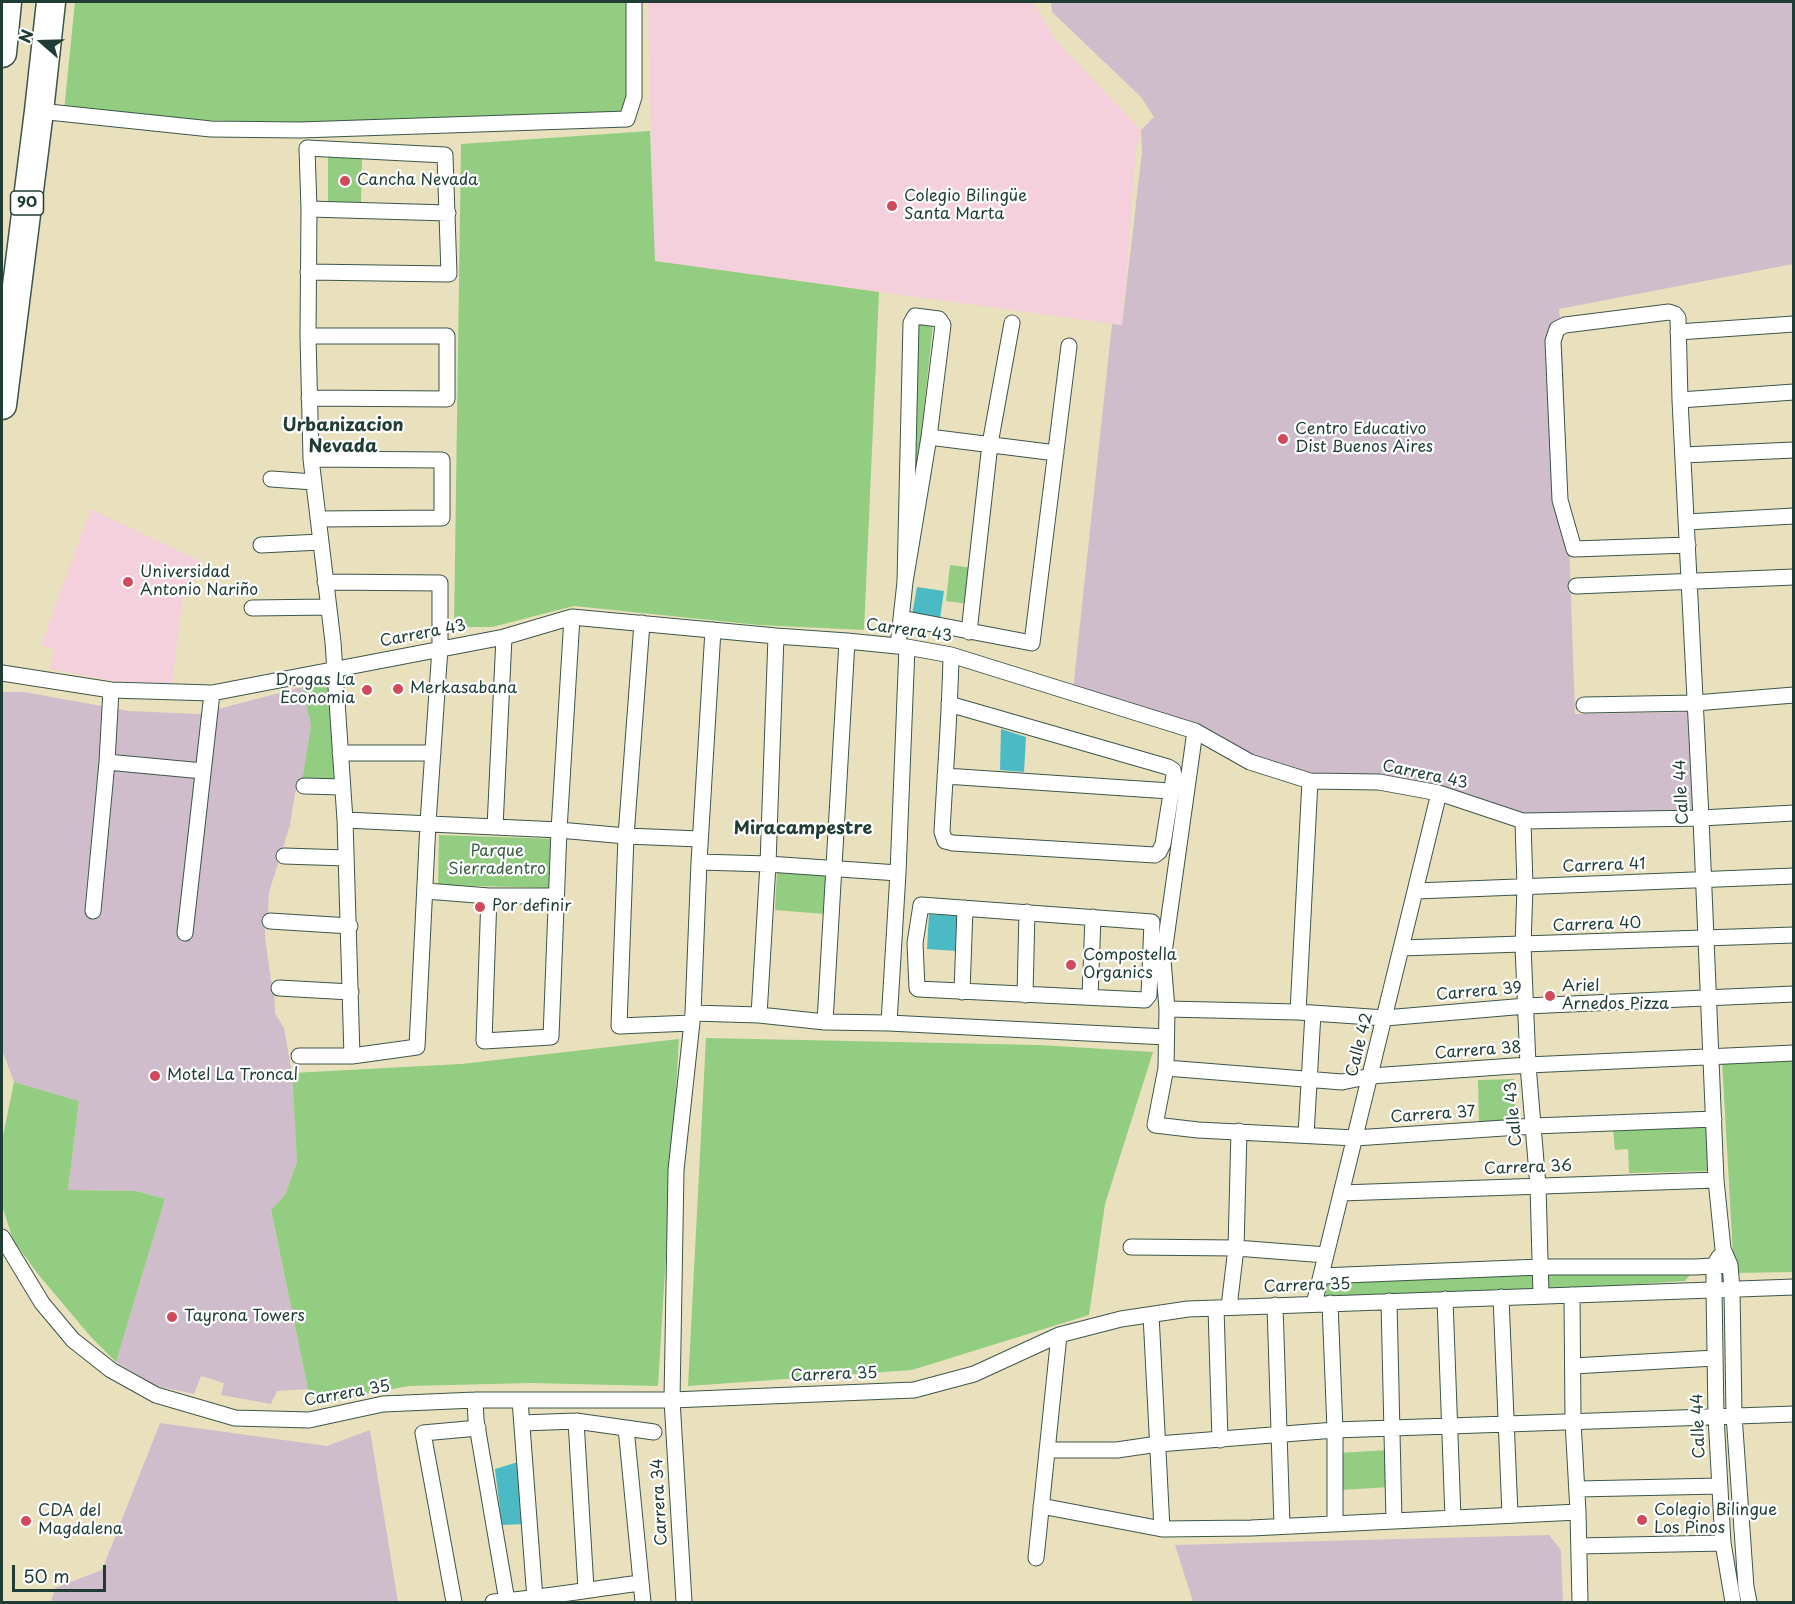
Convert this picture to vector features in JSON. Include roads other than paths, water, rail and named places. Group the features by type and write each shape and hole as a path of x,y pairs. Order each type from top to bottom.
{"highway":[{"path":"2,53 7,2"},
{"name":"90","path":"2,405 51,2"}],"street":[{"path":"39,111 211,129 300,130 627,119 634,97 634,2"},
{"path":"308,272 449,274 445,155 307,148 308,336 311,459 334,669 345,820 350,926 352,1056"},
{"path":"309,209 448,213"},
{"path":"1688,545 1574,549 1560,500 1553,341 1557,329 1565,325 1669,312 1678,318 1678,332 1794,324"},
{"path":"889,1023 898,873 901,618 911,322 915,316 939,319 943,325 929,437 904,582"},
{"path":"969,632 990,444 1012,323"},
{"name":"Calle 44","path":"1678,332 1716,1180 1723,1250 1722,1265 1713,1290 1716,1416 1724,1543 1733,1602"},
{"path":"308,336 447,336 447,399 309,398"},
{"path":"901,618 1032,644 1069,346"},
{"path":"1680,400 1794,392"},
{"path":"929,437 1056,453"},
{"path":"1683,455 1794,450"},
{"path":"311,459 442,460 442,518 318,519"},
{"path":"271,479 314,482"},
{"path":"1687,522 1794,516"},
{"path":"261,545 320,542"},
{"path":"1576,586 1794,577"},
{"path":"299,1056 352,1056 417,1047 428,823 440,648 440,584 325,582"},
{"path":"252,608 328,607"},
{"path":"489,896 484,1041 551,1036 556,896 572,617"},
{"name":"Carrera 43","path":"2,673 111,690 212,693 408,657 440,648 504,638 572,617 642,622 847,641 951,655 1195,730 1250,762 1310,781 1379,782 1439,793 1523,821 1701,818 1794,813"},
{"path":"642,622 626,836 619,1026 692,1018 759,1015 825,1022 889,1023 1166,1037"},
{"name":"Carrera 34","path":"684,1602 672,1400 676,1170 692,1018 713,630"},
{"path":"759,1015 768,864 776,636"},
{"path":"495,827 504,638"},
{"path":"825,1022 847,641"},
{"path":"949,704 1173,770 1163,844 1159,852 1155,855 945,841 942,832 951,655"},
{"path":"93,911 107,762 111,690"},
{"path":"185,933 212,693"},
{"path":"1584,705 1695,703 1794,694"},
{"path":"1166,1068 1167,1009 1163,960 1195,730"},
{"path":"340,753 433,753"},
{"path":"107,762 203,771"},
{"path":"945,777 1170,791"},
{"path":"1306,1136 1310,1079 1306,1012 1310,781"},
{"path":"304,786 342,787"},
{"name":"Calle 42","path":"1335,1523 1335,1430 1321,1276 1439,793"},
{"path":"345,820 700,839"},
{"name":"Calle 43","path":"1523,821 1525,887 1523,946 1528,1065 1538,1185 1540,1296"},
{"path":"284,856 346,858"},
{"path":"699,862 768,864 898,873"},
{"name":"Carrera 41","path":"1416,891 1794,876"},
{"path":"426,891 489,896 556,896"},
{"path":"921,905 1027,912 1153,923 1147,998 1145,1000 1025,995 916,988 915,943 921,905"},
{"path":"962,992 965,908"},
{"path":"1025,995 1027,912"},
{"path":"1090,997 1093,917"},
{"path":"270,921 350,926"},
{"name":"Carrera 40","path":"1401,948 1523,946 1794,935"},
{"path":"894,942 915,943"},
{"path":"279,988 351,993"},
{"name":"Carrera 39","path":"1167,1009 1306,1012 1385,1018 1526,1006 1794,994"},
{"name":"Carrera 38","path":"1166,1068 1342,1082 1371,1076 1528,1065 1794,1053"},
{"name":"Carrera 37","path":"1166,1068 1155,1125 1355,1138 1534,1126 1714,1119"},
{"path":"1220,1440 1222,1307 1236,1248 1239,1131"},
{"name":"Carrera 36","path":"1341,1193 1716,1180"},
{"name":"Carrera 35","path":"2,1237 42,1303 73,1340 111,1370 156,1395 235,1419 309,1420 383,1404 475,1400 672,1400 914,1390 974,1374 1059,1335 1121,1319 1188,1309 1794,1287"},
{"path":"1131,1247 1236,1248 1326,1255"},
{"path":"1321,1276 1540,1267 1722,1265 1732,1289 1734,1415 1749,1602"},
{"path":"1572,1295 1573,1421 1580,1602"},
{"path":"1501,1297 1510,1515"},
{"path":"1445,1299 1453,1518"},
{"path":"1389,1301 1394,1521"},
{"path":"1275,1305 1282,1526"},
{"path":"1151,1315 1162,1529"},
{"path":"1036,1558 1059,1335"},
{"path":"1573,1366 1715,1358"},
{"path":"475,1400 500,1602 641,1583"},
{"path":"520,1400 535,1599"},
{"path":"1047,1450 1117,1450 1158,1444 1335,1430 1794,1414"},
{"path":"522,1423 576,1421 654,1432"},
{"path":"576,1421 586,1589"},
{"path":"454,1602 423,1433 478,1428"},
{"path":"626,1428 643,1602"},
{"path":"1577,1489 1720,1486"},
{"path":"1041,1506 1162,1529 1282,1526 1578,1512"},
{"path":"1579,1546 1724,1543"}],"water":[{"path":"917,587 944,591 940,619 912,615"},
{"path":"1001,729 1026,737 1024,772 1000,770"},
{"path":"929,914 958,916 956,951 927,949"},
{"path":"518,1462 525,1524 502,1525 495,1469"}],"place":[{"name":"Cancha Nevada","path":"345,181"},
{"name":"Colegio Bilingüe Santa Marta","path":"892,206"},
{"name":"Centro Educativo Dist Buenos Aires","path":"1283,439"},
{"name":"Universidad Antonio Nariño","path":"128,582"},
{"name":"Merkasabana","path":"398,689"},
{"name":"Drogas La Economia","path":"367,690"},
{"name":"Por definir","path":"480,907"},
{"name":"Compostella Organics","path":"1071,965"},
{"name":"Ariel Arnedos Pizza","path":"1550,996"},
{"name":"Motel La Troncal","path":"155,1076"},
{"name":"Tayrona Towers","path":"172,1317"},
{"name":"Colegio Bilingue Los Pinos","path":"1642,1520"},
{"name":"CDA del Magdalena","path":"26,1521"}],"district":[{"name":"Urbanizacion Nevada","path":"343,436"},
{"name":"Miracampestre","path":"803,829"}],"park label":[{"name":"Parque Sierradentro","path":"497,861"}]}
